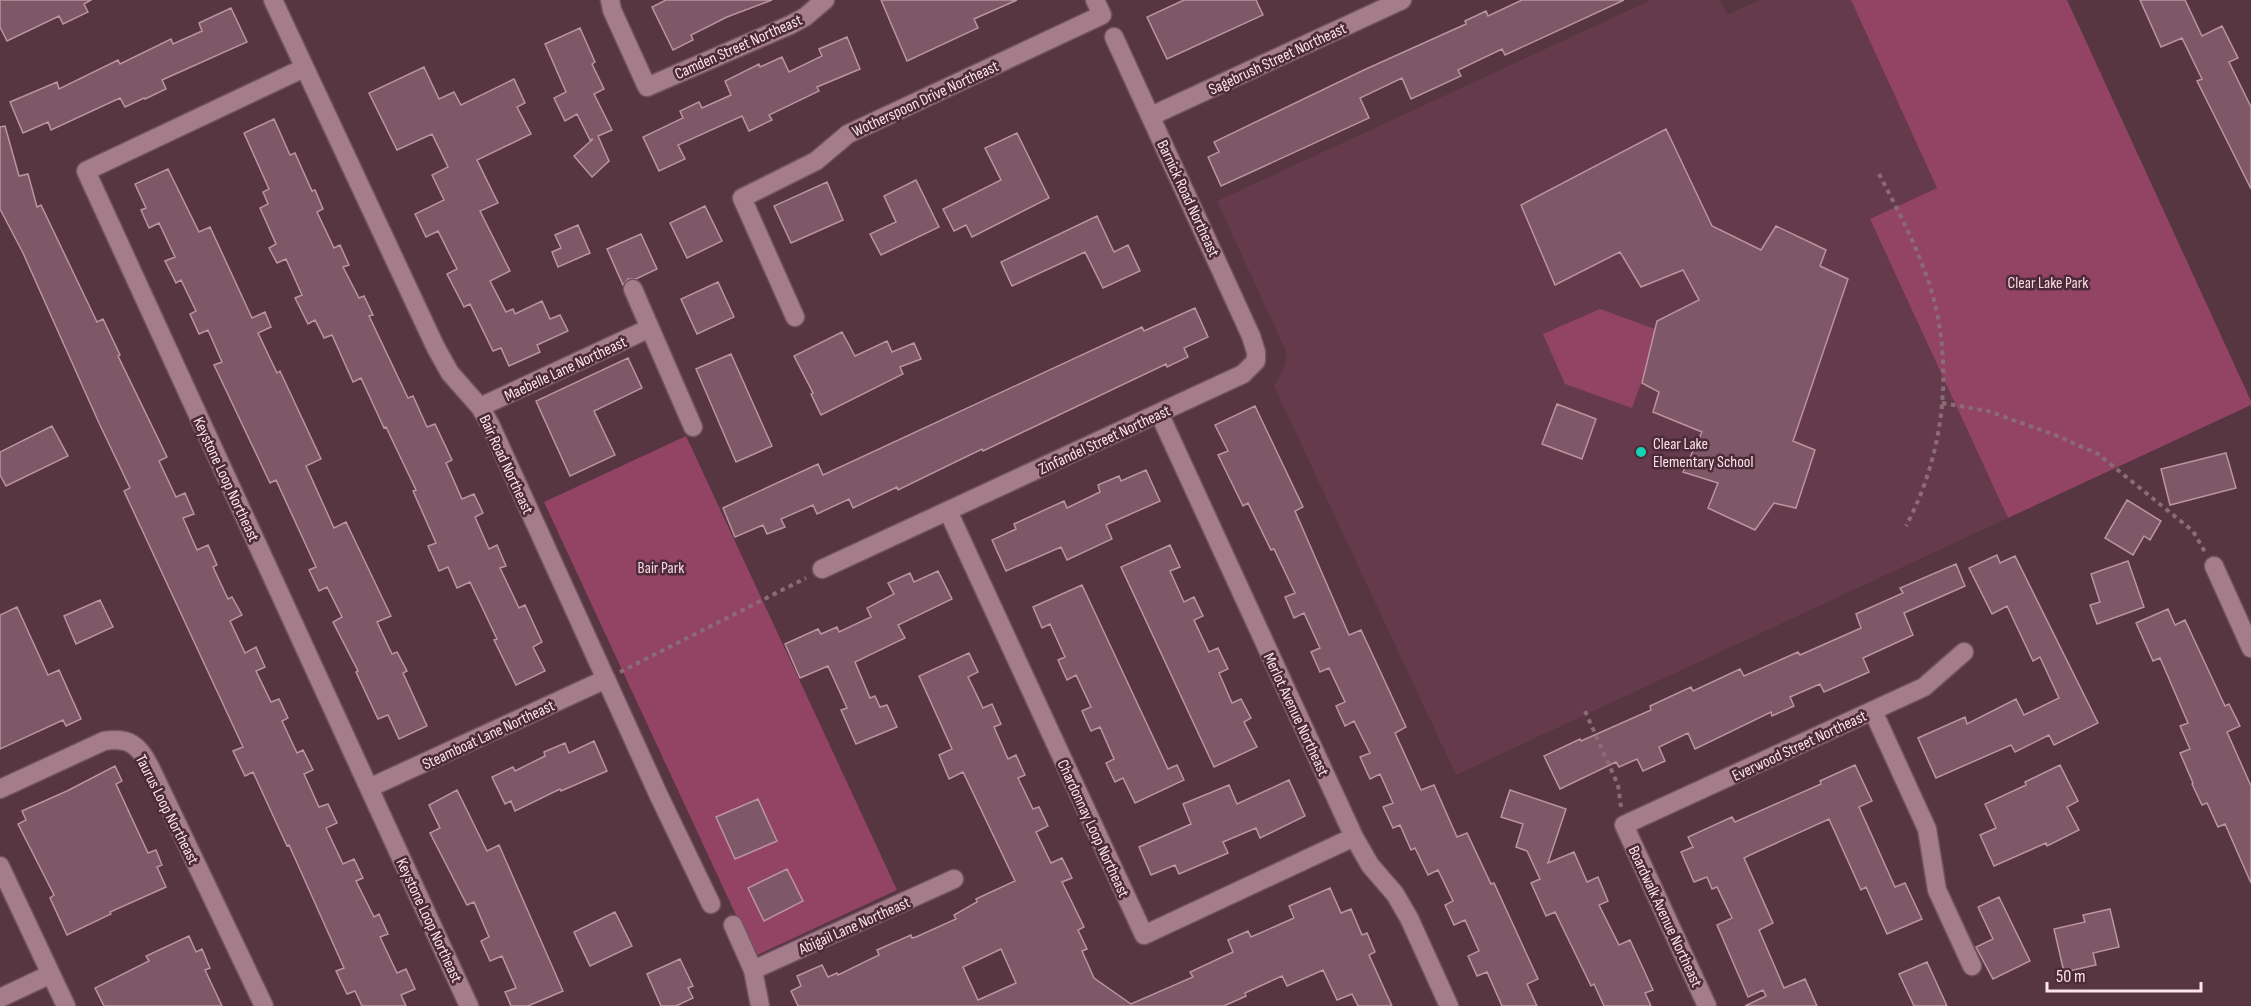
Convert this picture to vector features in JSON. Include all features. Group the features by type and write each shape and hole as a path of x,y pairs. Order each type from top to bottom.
{"street":[{"name":"Bair Road Northeast","path":"273,0 436,348 450,373 480,407 490,424 711,904"},
{"name":"Camden Street Northeast","path":"610,0 612,10 647,87 790,25 805,17 825,0"},
{"name":"Sagebrush Street Northeast","path":"1151,116 1402,0"},
{"name":"Wotherspoon Drive Northeast","path":"795,317 742,198 816,160 848,134 1098,8"},
{"name":"Barnick Road Northeast","path":"1114,38 1251,336 1256,361"},
{"name":"Keystone Loop Northeast","path":"304,68 86,171 469,1006"},
{"path":"633,289 693,427"},
{"name":"Maebelle Lane Northeast","path":"480,407 650,328"},
{"name":"Zinfandel Street Northeast","path":"822,569 1243,374 1256,361"},
{"name":"Merlot Avenue Northeast","path":"1159,413 1354,837 1370,865 1395,894 1409,918 1449,1006"},
{"name":"Chardonnay Loop Northeast","path":"948,511 1144,935 1354,837"},
{"path":"2214,566 2251,648"},
{"name":"Everwood Street Northeast","path":"1624,825 1924,687 1964,652"},
{"name":"Steamboat Lane Northeast","path":"369,788 606,679"},
{"path":"1873,711 1928,829 1937,890 1972,966"},
{"name":"Taurus Loop Northeast","path":"0,789 104,741 118,739 127,741 137,748 145,756 264,1006"},
{"name":"Boardwalk Avenue Northeast","path":"1624,825 1707,1006"},
{"path":"0,866 66,1006"},
{"name":"Abigail Lane Northeast","path":"753,970 954,879"},
{"path":"733,925 753,970 760,1006"},
{"path":"0,998 51,974"}],"path":[{"path":"1879,174 1917,253 1937,312 1942,361 1942,403 1934,453 1926,482 1906,526"},
{"path":"1942,403 1988,411 2082,446 2106,459 2193,531 2214,566"},
{"path":"606,679 822,569"},
{"path":"1585,711 1618,785 1624,825"}],"shaded area":[{"name":"Clear Lake Elementary School","path":"1651,0 1720,0 1727,15 1759,0 1851,0 1937,188 1870,219 2008,518 1456,775 1274,386 1283,371 1286,359 1285,349 1217,201"}],"green space":[{"name":"Clear Lake Park","path":"1851,0 2067,0 2251,405 2008,518 1870,219 1937,188"},
{"path":"1600,309 1660,331 1632,408 1565,384 1543,334"},
{"name":"Bair Park","path":"686,436 897,890 755,956 544,502"}],"building":[{"path":"0,0 91,0 84,4 88,12 63,24 59,16 7,41 0,27"},
{"path":"666,0 772,0 727,17 691,35 693,40 673,50 652,7"},
{"path":"881,0 1017,0 974,19 978,28 907,61"},
{"path":"1184,0 1256,0 1263,15 1167,59 1147,17"},
{"path":"1522,0 1624,0 1505,55 1502,49 1458,70 1461,76 1411,99 1402,78 1360,98 1369,118 1221,186 1208,157 1219,152 1214,142 1466,24 1465,21 1486,11 1488,16"},
{"path":"2140,0 2185,0 2202,36 2222,26 2238,58 2229,62 2251,107 2251,189 2197,81 2202,79 2182,38 2161,47"},
{"path":"231,8 247,42 162,80 166,89 145,99 125,107 120,98 51,130 48,122 23,133 10,102 57,82 59,89 118,60 120,64 171,39 173,44 202,31 199,23"},
{"path":"580,28 595,62 592,64 604,89 594,94 612,130 598,136 609,161 592,177 574,156 593,139 590,140 577,114 565,121 554,98 566,92 545,44"},
{"path":"847,37 860,69 817,87 819,91 769,115 772,120 749,131 742,116 678,145 685,159 659,171 643,137 683,118 680,111 699,102 702,108 731,95 725,81 759,64 760,67 782,57 789,72 822,56 819,49"},
{"path":"424,67 439,99 454,92 461,105 514,79 525,103 517,107 531,134 477,160 498,203 480,211 510,271 490,281 506,312 513,309 515,314 542,301 550,319 560,315 568,331 537,345 540,352 509,366 501,348 493,351 470,304 464,307 447,274 457,269 438,231 426,237 415,214 444,200 432,175 448,167 432,134 397,150 369,93"},
{"path":"274,119 290,155 295,153 312,191 315,190 323,209 317,212 334,248 340,245 349,265 343,267 359,298 364,296 373,315 369,316 408,398 413,396 427,427 435,424 452,460 446,463 462,499 474,494 483,513 475,517 489,549 497,545 506,566 500,568 519,608 525,605 542,642 533,647 545,671 516,685 470,582 457,588 448,567 439,571 428,546 436,543 413,491 416,490 361,378 353,382 332,335 324,338 315,320 308,324 295,298 302,295 286,259 277,263 269,248 276,244 260,208 268,204 263,192 269,189 244,133"},
{"path":"5,126 19,176 28,174 37,207 41,205 97,322 103,319 120,355 118,356 167,457 159,461 176,497 185,493 194,514 183,518 197,550 208,545 217,565 213,567 228,599 232,597 242,615 230,621 245,653 256,647 265,667 256,671 271,702 279,699 288,718 282,721 297,753 303,750 313,770 304,774 319,807 328,804 337,823 326,828 343,864 354,859 363,878 356,881 374,917 379,914 388,934 380,937 397,973 406,969 415,989 401,995 406,1006 362,1006 355,991 347,994 336,971 344,968 289,845 287,846 253,772 245,776 233,751 243,747 124,491 130,488 23,253 0,209 0,127"},
{"path":"1666,129 1712,226 1761,250 1776,226 1826,250 1820,266 1848,279 1793,441 1815,450 1796,508 1774,503 1755,530 1708,508 1718,483 1683,472 1702,432 1653,412 1659,392 1642,383 1657,321 1699,300 1683,270 1641,287 1620,252 1555,285 1521,205"},
{"path":"1017,133 1049,198 972,237 966,225 954,231 943,209 1001,180 985,148"},
{"path":"168,169 199,232 210,227 252,318 265,312 271,327 258,333 277,373 280,371 321,459 306,466 334,528 346,522 391,616 377,622 392,654 397,652 407,671 403,673 427,726 399,739 388,715 378,719 356,672 358,671 333,622 342,617 327,587 319,591 309,570 316,567 276,480 270,483 214,365 222,362 208,330 199,334 190,314 196,311 181,280 176,283 165,261 175,257 159,223 149,228 141,210 146,208 135,184"},
{"path":"916,180 939,227 881,255 870,234 896,222 884,196"},
{"path":"827,182 843,220 791,243 774,206"},
{"path":"705,206 722,241 687,258 670,223"},
{"path":"1097,216 1114,252 1128,245 1140,271 1103,288 1085,252 1012,286 1001,262"},
{"path":"578,225 590,253 558,267 552,252 561,248 555,235"},
{"path":"641,234 657,269 636,279 628,279 623,285 607,249"},
{"path":"718,282 734,317 697,334 681,299"},
{"path":"1195,308 1208,337 1184,348 1188,357 1167,367 1166,364 983,451 982,449 898,490 897,487 853,508 849,499 817,514 813,505 781,519 785,527 767,534 763,525 735,537 723,508 818,464 823,475 1142,327 1144,331"},
{"path":"842,332 855,356 887,341 892,352 914,343 921,359 900,367 903,374 821,415 811,394 813,393 794,356"},
{"path":"731,354 772,446 736,462 696,369"},
{"path":"628,358 642,388 594,411 615,455 570,476 536,401"},
{"path":"1557,404 1596,419 1582,459 1542,444"},
{"path":"1255,406 1303,507 1295,511 1349,635 1361,630 1406,727 1395,733 1421,790 1434,785 1457,837 1467,833 1491,884 1494,883 1538,979 1527,984 1537,1006 1502,1006 1487,972 1477,976 1468,956 1479,951 1465,920 1454,925 1445,905 1453,901 1438,870 1428,875 1415,848 1411,850 1400,825 1393,828 1383,807 1393,803 1380,774 1370,779 1360,757 1370,753 1354,721 1345,726 1336,706 1345,702 1329,668 1320,672 1311,652 1320,648 1304,613 1294,618 1285,597 1295,593 1274,549 1271,550 1248,503 1243,506 1218,455 1228,451 1215,425"},
{"path":"52,426 68,456 6,486 0,475 0,452"},
{"path":"2226,453 2236,488 2170,505 2161,469"},
{"path":"1146,470 1160,501 1106,525 1112,539 1067,560 1061,547 1006,571 992,540 1016,529 1014,524 1064,501 1067,508 1100,492 1098,485 1119,476 1121,481"},
{"path":"2127,500 2161,521 2150,540 2144,536 2133,555 2105,538"},
{"path":"1170,545 1180,567 1170,571 1184,602 1194,597 1203,616 1194,620 1209,652 1218,648 1228,669 1219,673 1232,703 1241,699 1251,718 1244,722 1257,747 1214,767 1121,567"},
{"path":"1997,555 2000,563 2015,556 2098,723 2054,745 2049,735 2015,752 2011,745 1936,778 1918,738 1965,717 1967,724 2016,699 2024,715 2059,698 2040,657 2033,661 2007,606 1992,614 1969,568"},
{"path":"2128,561 2144,607 2097,624 2090,605 2100,602 2091,574"},
{"path":"1956,564 1965,586 1904,613 1913,635 1863,658 1869,672 1824,692 1820,684 1790,697 1794,706 1772,716 1771,712 1695,749 1688,733 1659,747 1665,761 1643,771 1637,759 1619,767 1616,762 1560,789 1544,756 1651,710 1650,706 1691,687 1693,691 1740,669 1744,676 1798,652 1800,655 1861,628 1856,614 1903,593 1900,588"},
{"path":"938,571 952,599 898,625 905,638 855,662 870,698 875,696 880,707 887,705 897,727 856,744 841,710 847,708 828,666 800,678 785,644 818,629 821,634 837,627 839,632 871,617 867,608 894,594 888,583 910,573 914,582"},
{"path":"1082,585 1168,769 1177,765 1184,780 1135,803 1123,778 1115,782 1106,763 1114,759 1100,727 1091,731 1082,711 1091,707 1076,675 1067,680 1058,660 1065,657 1050,624 1042,628 1033,607"},
{"path":"100,600 113,627 76,644 64,616"},
{"path":"17,607 48,675 59,670 81,719 66,726 63,720 0,749 0,615"},
{"path":"2168,609 2175,625 2185,620 2225,706 2229,704 2240,726 2227,732 2251,786 2251,883 2225,824 2218,827 2207,803 2202,805 2192,784 2180,753 2190,749 2180,726 2188,723 2160,658 2153,661 2136,623"},
{"path":"969,653 978,672 968,677 983,708 992,704 1001,724 994,727 1008,759 1016,755 1025,775 1018,778 1033,809 1039,807 1048,826 1036,832 1051,863 1062,858 1072,878 1062,882 1084,927 1078,930 1087,949 1082,951 1094,978 1131,1004 1193,977 1190,972 1233,952 1228,940 1248,931 1251,937 1294,918 1289,906 1330,888 1341,913 1351,909 1362,935 1367,933 1375,952 1369,955 1392,1006 1358,1006 1352,994 1337,1000 1323,970 1287,986 1282,976 1245,993 1246,996 1224,1006 798,1006 791,991 801,986 797,976 822,965 828,977 837,973 838,975 879,955 877,950 911,935 912,938 916,937 956,919 954,915 977,902 976,899 1015,881 963,772 949,779 939,755 952,749 919,676","holes":["1001,949 1016,983 978,1000 963,967"]},
{"path":"594,741 607,771 561,791 560,789 515,811 511,801 505,804 492,777 513,767 515,771 545,756 544,752 565,743 569,753"},
{"path":"1855,765 1872,801 1859,807 1895,887 1905,883 1922,919 1887,934 1866,887 1861,890 1829,819 1750,855 1744,858 1773,923 1759,930 1784,988 1805,979 1817,1006 1745,1006 1766,996 1763,990 1748,997 1717,925 1732,918 1717,887 1712,889 1707,877 1694,882 1681,852 1693,847 1688,837 1732,817 1735,822 1821,784 1820,781"},
{"path":"2060,765 2078,801 2067,807 2079,830 2047,846 2046,843 1994,866 1980,835 1996,828 1985,804 2026,785 2025,782"},
{"path":"115,766 122,781 116,784 148,853 156,850 162,865 157,867 166,887 110,912 111,914 67,935 50,898 54,895 18,824 26,820 22,811"},
{"path":"1289,780 1305,816 1260,838 1256,828 1223,842 1228,853 1179,874 1175,865 1151,875 1139,847 1191,824 1183,804 1229,785 1237,804"},
{"path":"457,790 487,851 499,845 563,991 528,1006 511,1006 505,992 516,988 502,956 490,961 481,941 489,937 474,902 467,905 430,833 440,828 429,805"},
{"path":"1510,790 1566,809 1548,863 1574,852 1587,882 1598,877 1608,901 1599,905 1619,945 1630,940 1653,990 1645,993 1651,1006 1604,1006 1594,984 1591,986 1555,912 1546,916 1531,883 1540,879 1527,851 1516,847 1523,824 1501,817"},
{"path":"758,799 777,841 735,859 716,817"},
{"path":"787,869 803,901 764,921 748,888"},
{"path":"1999,897 2030,961 1993,979 1976,947 1993,939 1978,907"},
{"path":"2110,909 2119,947 2093,953 2096,965 2064,972 2054,929 2085,922 2083,915"},
{"path":"615,912 632,946 590,966 574,932"},
{"path":"189,936 196,952 202,949 210,968 205,970 222,1006 104,1006 95,988 149,961 146,956"},
{"path":"680,959 693,986 688,988 693,998 676,1006 661,1006 647,974"},
{"path":"1927,962 1947,1006 1914,1006 1899,974"}],"place":[{"name":"Clear Lake Elementary School","path":"1641,452"}]}
